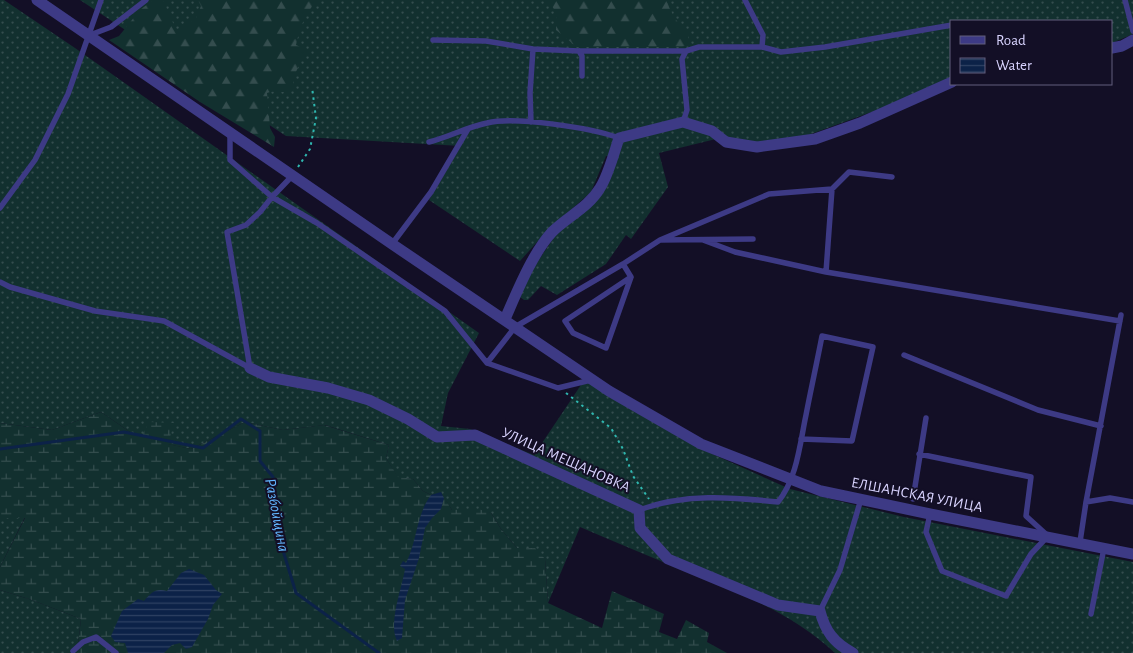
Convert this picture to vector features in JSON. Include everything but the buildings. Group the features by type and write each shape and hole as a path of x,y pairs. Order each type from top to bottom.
{"street":[{"name":"ЕЛШАНСКАЯ УЛИЦА","path":"38,0 392,244 506,319 610,391 701,444 820,490 861,500 1133,554"},
{"path":"1113,48 1122,46 1133,40"},
{"path":"506,319 520,283 552,232 587,203 600,188 619,138 683,122 712,131 726,142 757,147 815,139 860,123 950,83"},
{"name":"УЛИЦА МЕЩАНОВКА","path":"250,368 268,377 328,388 369,400 408,419 437,437 474,435 640,510 640,528 668,559 778,605 820,611"},
{"path":"820,611 824,626 834,641 853,653"}],"lane":[{"path":"0,208 35,160 68,94 101,0"},
{"path":"88,36 111,27 146,0"},
{"path":"745,0 763,35 762,47"},
{"path":"1125,0 1131,16 1133,31"},
{"path":"433,40 486,40 532,49 579,51 686,51 698,47 762,47 782,52 825,47 950,25"},
{"path":"531,122 532,49"},
{"path":"579,51 582,56 582,76"},
{"path":"683,122 687,110 682,59 686,51"},
{"path":"429,142 496,122 518,121 602,132 619,138"},
{"path":"392,244 431,192 468,129"},
{"path":"230,133 230,160 272,196 317,223 446,311 487,363 558,388 593,379"},
{"path":"487,363 516,327 660,240 769,194 832,189 849,172 892,177"},
{"path":"250,368 227,232 246,225 293,175"},
{"path":"826,272 832,189"},
{"path":"660,240 753,239"},
{"path":"704,240 736,252 826,272 1121,318 1080,542"},
{"path":"622,264 631,277"},
{"path":"631,277 606,348 574,333 565,320 631,277"},
{"path":"0,282 10,287 95,312 164,322 250,368"},
{"path":"640,510 653,504 698,497 735,497 778,502 791,480 822,336 873,347 852,441 801,439"},
{"path":"904,356 1038,410 1100,426"},
{"path":"912,499 926,418"},
{"path":"919,454 1031,477 1026,516 1048,536 1031,554 1006,596 942,571 926,532 930,514"},
{"path":"1086,502 1110,498 1133,502"},
{"path":"820,611 840,570 861,500"},
{"path":"1091,614 1104,548"},
{"path":"73,651 83,642 96,637 116,653"},
{"path":"106,653 107,646"}],"path":[{"path":"293,175 310,149 316,118 312,87"},
{"path":"558,388 611,428 623,449 633,476 653,504"}],"green space":[{"path":"0,0 4,0 75,48 479,333 448,393 441,426 470,429 534,455 585,379 699,448 790,489 904,517 1133,562 1133,653 835,653 799,625 759,602 580,527 548,603 545,559 517,548 501,529 491,513 452,510 441,493 431,495 423,491 413,479 398,478 386,458 389,445 325,425 283,430 245,422 191,449 167,444 173,424 143,436 130,432 101,412 52,430 0,423"},
{"path":"80,0 1133,0 1133,34 1113,43 1113,20 950,20 950,81 888,106 778,146 720,138 659,153 668,187 631,239 626,235 606,264 557,295 541,286 528,300 520,297 530,273 555,236 604,189 616,157 606,156 591,192 547,231 520,261 429,200 461,146 286,136"},
{"path":"153,0 163,0 177,32 196,18 201,6 198,0 317,0 306,16 296,45 303,48 305,53 293,78 294,90 267,93 270,128 275,137 274,147 200,102 109,40 119,36 140,10"},
{"path":"547,0 667,0 674,17 688,36 689,41 687,45 682,47 577,47 556,30 556,14"},
{"path":"101,412 130,432 142,436 149,422 174,423 168,444 191,449 245,422 283,430 324,425 389,445 386,458 398,477 413,479 423,491 431,495 441,492 452,510 478,509 491,513 501,529 517,548 535,548 545,559 548,603 602,628 612,591 664,614 659,632 677,639 686,620 709,633 707,642 727,653 77,653 81,619 0,590 0,567 25,518 0,518 0,423 52,430"},
{"path":"25,517 0,567 0,518"},
{"path":"0,590 81,619 77,653 0,653"}],"water":[{"path":"441,492 444,498 441,509 425,528 419,558 405,600 402,638 397,641 394,625 396,605 405,569 400,566 403,561 406,563 410,555 419,520 426,503 431,495"},
{"path":"189,569 204,575 216,590 222,594 213,605 208,619 192,647 186,649 180,643 172,645 164,653 128,653 125,643 115,642 111,636 122,611 138,599 144,601 154,592 159,590 167,591 181,573"}],"waterway":[{"name":"Разбойщина","path":"0,449 124,432 203,448 241,419 260,431 260,461 273,477 277,531 296,593 379,653"}]}
